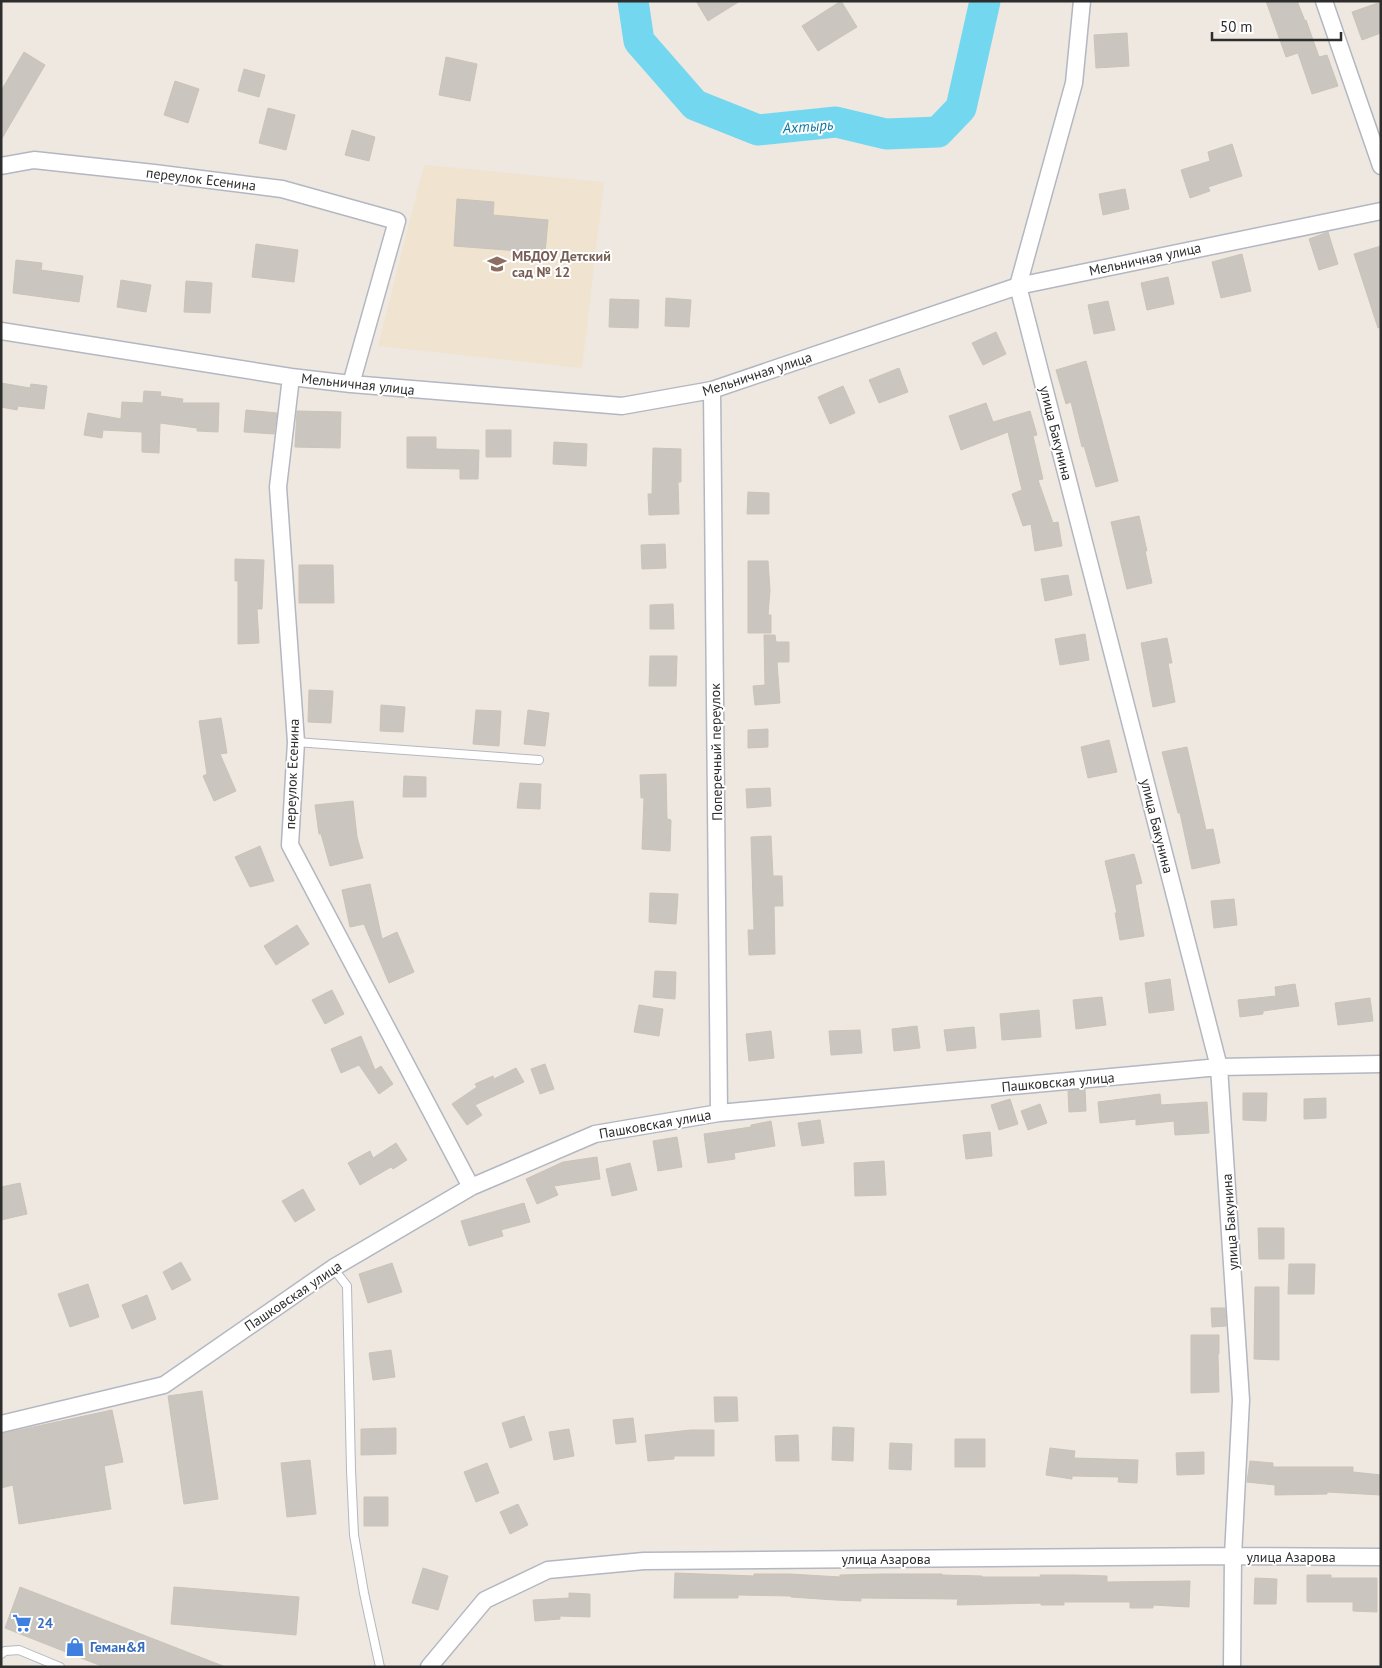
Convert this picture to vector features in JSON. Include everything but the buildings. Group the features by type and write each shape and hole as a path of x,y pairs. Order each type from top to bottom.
{"street":[{"name":"улица Бакунина","path":"1082,1 1074,83 1018,286 1220,1067 1241,1400 1233,1556 1232,1667"},
{"path":"1324,1 1381,166"},
{"name":"переулок Есенина","path":"1,166 34,160 282,189 397,221 351,384"},
{"name":"Мельничная улица","path":"1,331 291,377 351,384 622,406 712,390 1018,286 1381,211"},
{"name":"переулок Есенина","path":"291,377 278,487 296,742 290,845 471,1187"},
{"name":"Поперечный переулок","path":"712,390 719,1113"},
{"name":"Пашковская улица","path":"1,1424 164,1385 332,1268 471,1187 595,1134 719,1113 1220,1067 1381,1064"},
{"name":"улица Азарова","path":"429,1667 485,1600 548,1570 644,1561 1233,1556 1381,1557"}],"lane":[{"path":"296,742 539,760"},
{"path":"332,1268 347,1286 354,1535 380,1667"},
{"path":"1,1654 5,1651 19,1650 60,1667"}],"shaded area":[{"name":"МБДОУ Детский сад № 12","path":"424,165 604,182 582,368 378,346"}],"waterway":[{"name":"Ахтырь","path":"633,1 639,41 695,105 758,130 836,122 886,134 938,132 961,108 985,1"}],"place":[{"name":"МБДОУ Детский сад № 12","path":"497,264"},
{"name":"24","path":"22,1623"},
{"name":"Геман&Я","path":"75,1647"}]}
